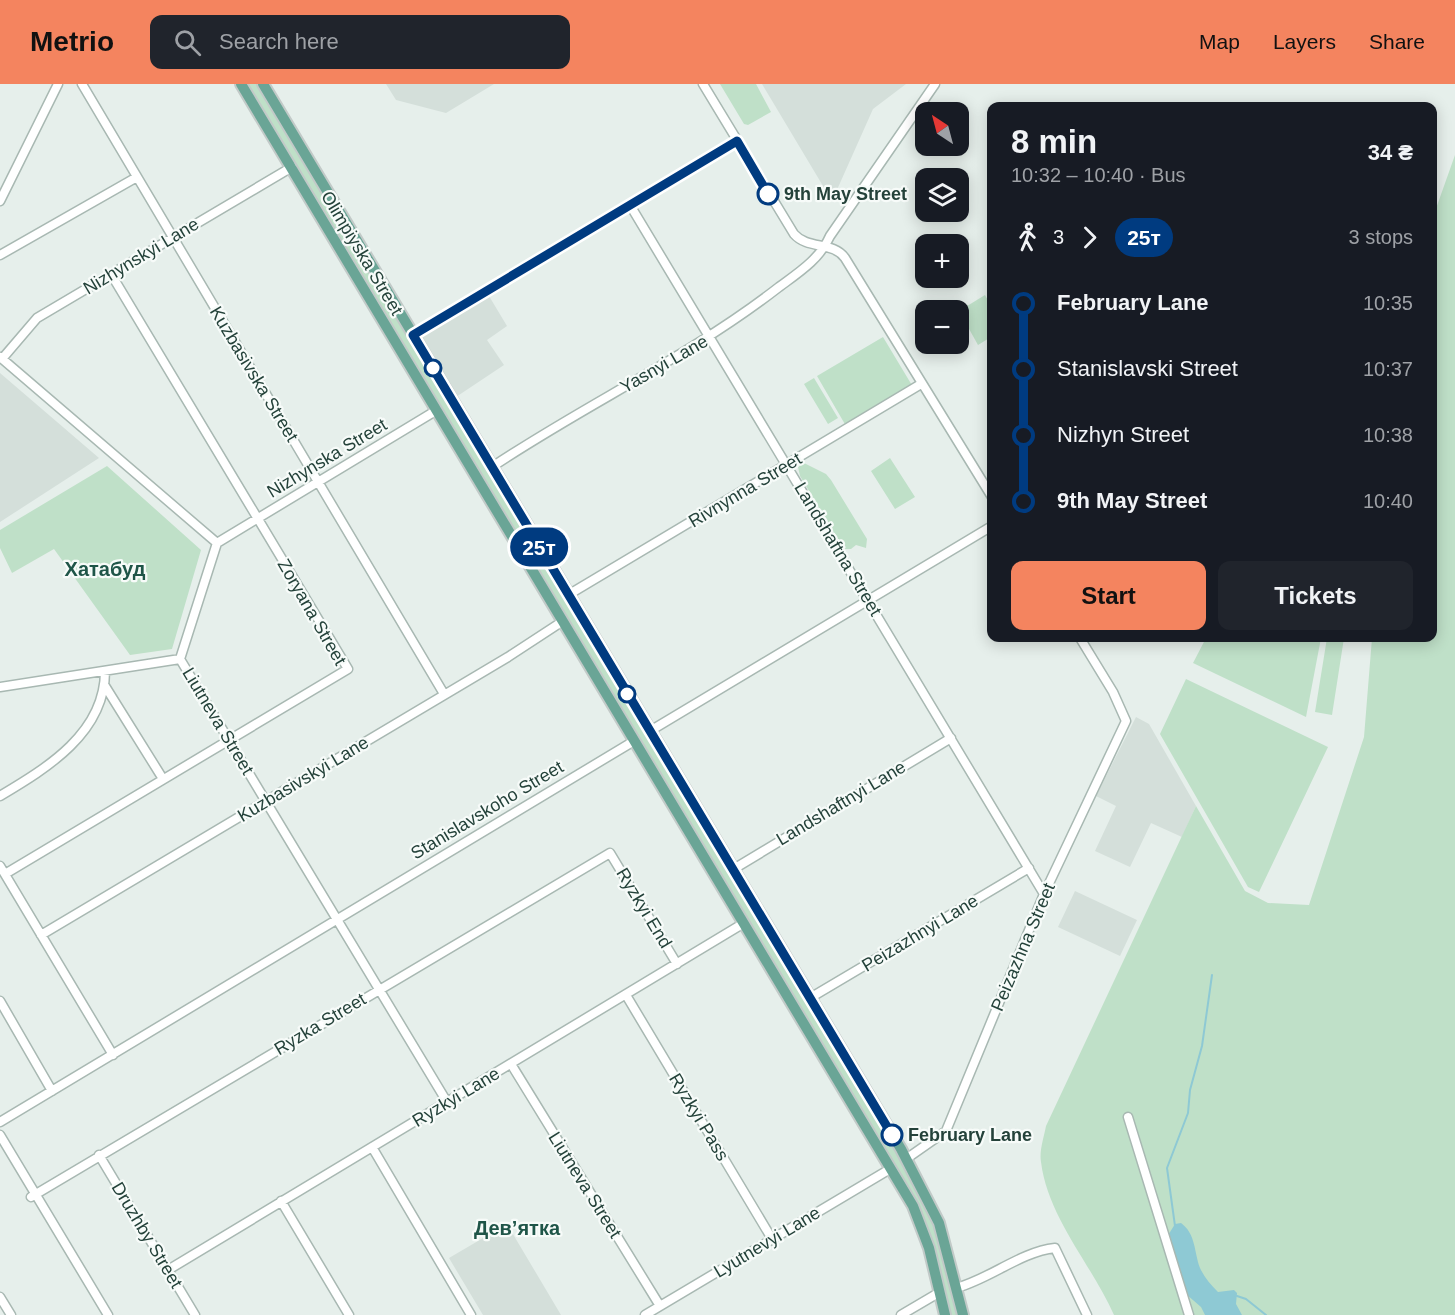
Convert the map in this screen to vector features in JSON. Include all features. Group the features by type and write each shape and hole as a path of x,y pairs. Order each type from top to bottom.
{"main road":[{"name":"Olimpiyska Street","path":"241,84 890,1168 918,1217 945,1315"},
{"name":"Olimpiyska Street","path":"263,84 906,1159 939,1223 963,1315"},
{"name":"Nizhynska Street","path":"437,410 453,401"},
{"name":"Stanislavskoho Street","path":"634,741 650,731"},
{"path":"890,1168 906,1159"},
{"path":"939,1292 956,1288"}],"street":[{"path":"0,201 58,84"},
{"name":"Kuzbasivska Street","path":"82,84 444,694"},
{"path":"703,84 794,234 803,242 839,251 845,258 987,489"},
{"name":"Yasnyi Lane","path":"492,467 710,337 788,280 825,247 830,236 935,84"},
{"path":"413,335 737,141"},
{"name":"Nizhynskyi Lane","path":"1,358 35,319 292,167"},
{"path":"0,255 137,177"},
{"name":"Landshaftna Street","path":"630,205 1044,894"},
{"name":"Zoryana Street","path":"5,874 348,669 111,274"},
{"path":"1,358 217,543"},
{"name":"Rivnynna Street","path":"568,595 921,384"},
{"name":"Nizhynska Street","path":"217,543 437,410"},
{"name":"Stanislavskoho Street","path":"650,731 987,529"},
{"name":"Liutneva Street","path":"217,543 180,659 447,1102"},
{"name":"Kuzbasivskyi Lane","path":"41,935 562,621"},
{"name":"Peizazhna Street","path":"906,1159 946,1131 1044,894 1126,721 1113,692 1082,642"},
{"path":"0,687 180,659"},
{"path":"0,796 53,764 74,745 90,720 105,686 105,671"},
{"path":"105,686 163,779"},
{"name":"Landshaftnyi Lane","path":"732,870 951,738"},
{"name":"Stanislavskoho Street","path":"0,1122 634,741"},
{"name":"Ryzkyi End","path":"610,853 677,964"},
{"name":"Ryzka Street","path":"33,1195 610,853"},
{"path":"0,866 113,1055"},
{"name":"Peizazhnyi Lane","path":"810,998 1029,868"},
{"name":"Ryzkyi Lane","path":"168,1270 744,923"},
{"name":"Ryzkyi Pass","path":"626,995 772,1239"},
{"path":"0,1001 52,1091"},
{"name":"Liutneva Street","path":"511,1064 653,1312"},
{"path":"1128,1117 1189,1315"},
{"path":"0,1135 101,1315"},
{"path":"0,1145 108,1315"},
{"path":"372,1148 471,1315"},
{"name":"Druzhby Street","path":"99,1155 195,1315"},
{"name":"Lyutnevyi Lane","path":"653,1312 890,1168"},
{"path":"281,1202 349,1315"},
{"path":"956,1288 980,1281 992,1272 1055,1248 1087,1315"},
{"path":"901,1315 939,1292"},
{"path":"0,1297 11,1315"}],"shaded area":[{"path":"386,84 494,84 446,113 396,100"},
{"path":"762,84 906,84 873,109 836,192 826,191"},
{"path":"489,296 507,326 487,340 504,365 456,397 420,336"},
{"path":"0,373 99,458 0,522"},
{"path":"1136,717 1149,724 1196,806 1182,837 1151,823 1130,867 1095,851 1116,806 1096,796"},
{"path":"1075,891 1137,920 1120,956 1058,927"},
{"path":"507,1224 561,1315 483,1315 449,1258"}],"green space":[{"path":"241,84 262,84 923,1188 963,1315 945,1315 922,1228"},
{"path":"720,84 756,84 771,112 748,125 744,124"},
{"path":"1455,155 1455,1315 1114,1315 1052,1202 1045,1183 1041,1149 1046,1126 1196,806 1245,891 1268,903 1309,905 1364,737 1372,642 1437,642 1437,206"},
{"path":"985,295 987,299 987,339 978,345 969,329 969,305"},
{"path":"883,337 913,387 846,426 817,376"},
{"path":"814,378 838,418 828,424 804,384"},
{"path":"890,458 915,497 895,509 871,471"},
{"path":"804,463 826,474 831,480 867,539 866,548 856,545 851,549 844,549 800,476 798,467"},
{"path":"107,466 201,550 172,649 130,655 54,549 12,573 0,548 0,530"},
{"path":"1204,642 1320,642 1306,717 1193,663"},
{"path":"1326,642 1343,642 1332,715 1315,712"},
{"path":"1186,679 1328,747 1259,892 1248,887 1160,734"}],"water":[{"path":"1181,1223 1192,1238 1204,1275 1218,1292 1234,1290 1237,1293 1236,1304 1242,1315 1205,1315 1201,1307 1186,1294 1167,1237 1175,1224"}],"waterway":[{"path":"1175,1226 1167,1168 1188,1113 1190,1090 1202,1046 1212,975"},
{"path":"1234,1295 1246,1299 1266,1315"}],"bus line":[{"name":"25т","path":"768,194 737,141 413,335 892,1135"}],"place":[{"name":"9th May Street","path":"768,194"},
{"name":"February Lane","path":"892,1135"}],"district":[{"name":"Хатабуд","path":"105,569"},
{"name":"Дев’ятка","path":"517,1228"}]}
